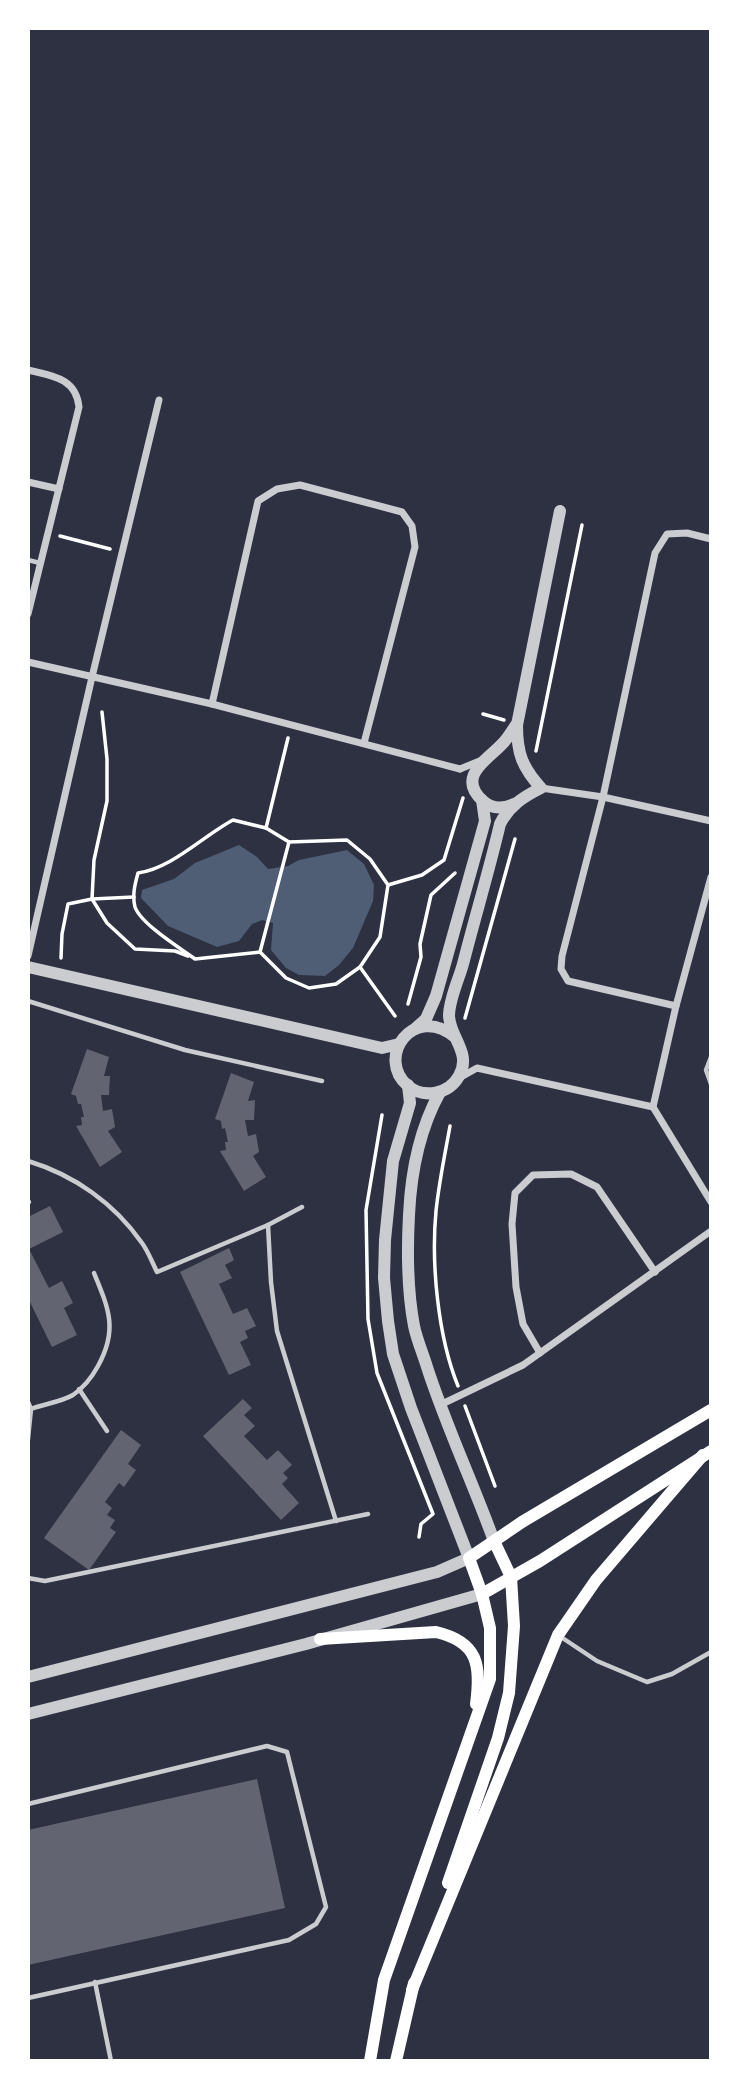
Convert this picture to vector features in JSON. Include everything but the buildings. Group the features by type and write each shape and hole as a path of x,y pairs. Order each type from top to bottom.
{"main road":[{"path":"370,2061 384,1980 490,1679 490,1628 482,1594 469,1558 711,1410"},
{"path":"482,1594 707,1453"},
{"path":"412,1990 558,1635 596,1580 707,1453"},
{"path":"396,2061 412,1990 498,1738 509,1693 514,1626 511,1577 494,1541"},
{"path":"320,1639 436,1632 449,1635 471,1650 479,1673 474,1726"}],"street":[{"path":"28,370 67,382 78,398 79,407 28,614"},
{"path":"28,956 159,400"},
{"path":"28,482 59,489"},
{"path":"212,704 258,501 277,489 300,485 402,512 412,526 415,547 364,743"},
{"path":"382,1048 396,1066 400,1077 408,1086 418,1091 440,1092 450,1087 463,1068 464,1057 449,1014 500,824 505,814 519,801 528,781 517,745 517,725 559,511"},
{"path":"676,1006 568,981 561,968 603,797 655,553 667,534 687,533 711,539"},
{"path":"28,662 212,704 460,769 474,785 482,800 485,821 436,996 426,1019 406,1034 400,1044 396,1066"},
{"path":"460,769 486,757 505,742 517,725"},
{"path":"474,785 474,775 486,757 508,754 541,788"},
{"path":"482,800 498,808 519,801 541,788 603,797 711,821"},
{"path":"711,877 676,1006 653,1107 711,1202"},
{"path":"28,967 382,1048 400,1044"},
{"path":"415,1028 436,1026 458,1041 477,1068"},
{"path":"458,1078 477,1068 653,1107"},
{"path":"28,1677 437,1572 469,1558 411,1408 393,1354 388,1321 384,1278 385,1240 393,1161 410,1104 408,1086"},
{"path":"440,1092 427,1117 417,1150 410,1197 408,1286 415,1328 440,1405 494,1541"},
{"path":"540,1353 523,1324 516,1287 512,1224 515,1193 533,1175 571,1174 597,1187 654,1272"},
{"path":"440,1405 523,1365 711,1231"},
{"path":"28,1714 320,1639 482,1594"}],"lane":[{"path":"28,560 40,563"},
{"path":"28,1001 185,1049 322,1081"},
{"path":"711,1057 706,1070 711,1084"},
{"path":"28,1161 55,1169 98,1195 142,1243 157,1272 268,1225 302,1207"},
{"path":"268,1225 277,1331 336,1521"},
{"path":"31,1409 72,1395 92,1378 108,1349 111,1326 107,1305 94,1273"},
{"path":"79,1389 107,1431"},
{"path":"28,1402 31,1409 28,1439"},
{"path":"28,1577 45,1581 368,1514"},
{"path":"558,1635 597,1661 648,1682 671,1674 711,1652"},
{"path":"28,1804 267,1746 287,1752 326,1906 316,1924 289,1940 28,1998"},
{"path":"94,1982 111,2061"}],"path":[{"path":"527,771 582,525"},
{"path":"48,533 123,552"},
{"path":"102,712 107,759 107,802 94,860 92,899 107,923 135,949 175,951 195,959 260,952"},
{"path":"266,828 288,738"},
{"path":"388,885 422,874 444,860 463,798"},
{"path":"195,959 153,928 135,909 133,888 138,873 152,871 174,859 211,832 233,820 266,828 289,842 347,840 370,859 388,885 380,937 360,967 336,984 309,988 286,978 260,952"},
{"path":"465,1018 515,839"},
{"path":"260,952 289,842"},
{"path":"408,1004 421,957 420,944 431,895 456,872"},
{"path":"61,958 68,904 92,899 134,897"},
{"path":"360,967 395,1016"},
{"path":"450,1126 436,1212 436,1291 447,1352 495,1486"}],"water":[{"path":"239,845 257,857 268,869 347,850 364,864 374,885 373,901 353,948 339,965 325,976 299,975 286,968 271,950 273,923 262,920 252,924 239,941 217,947 168,926 141,898 142,890 174,879 195,863"}]}
